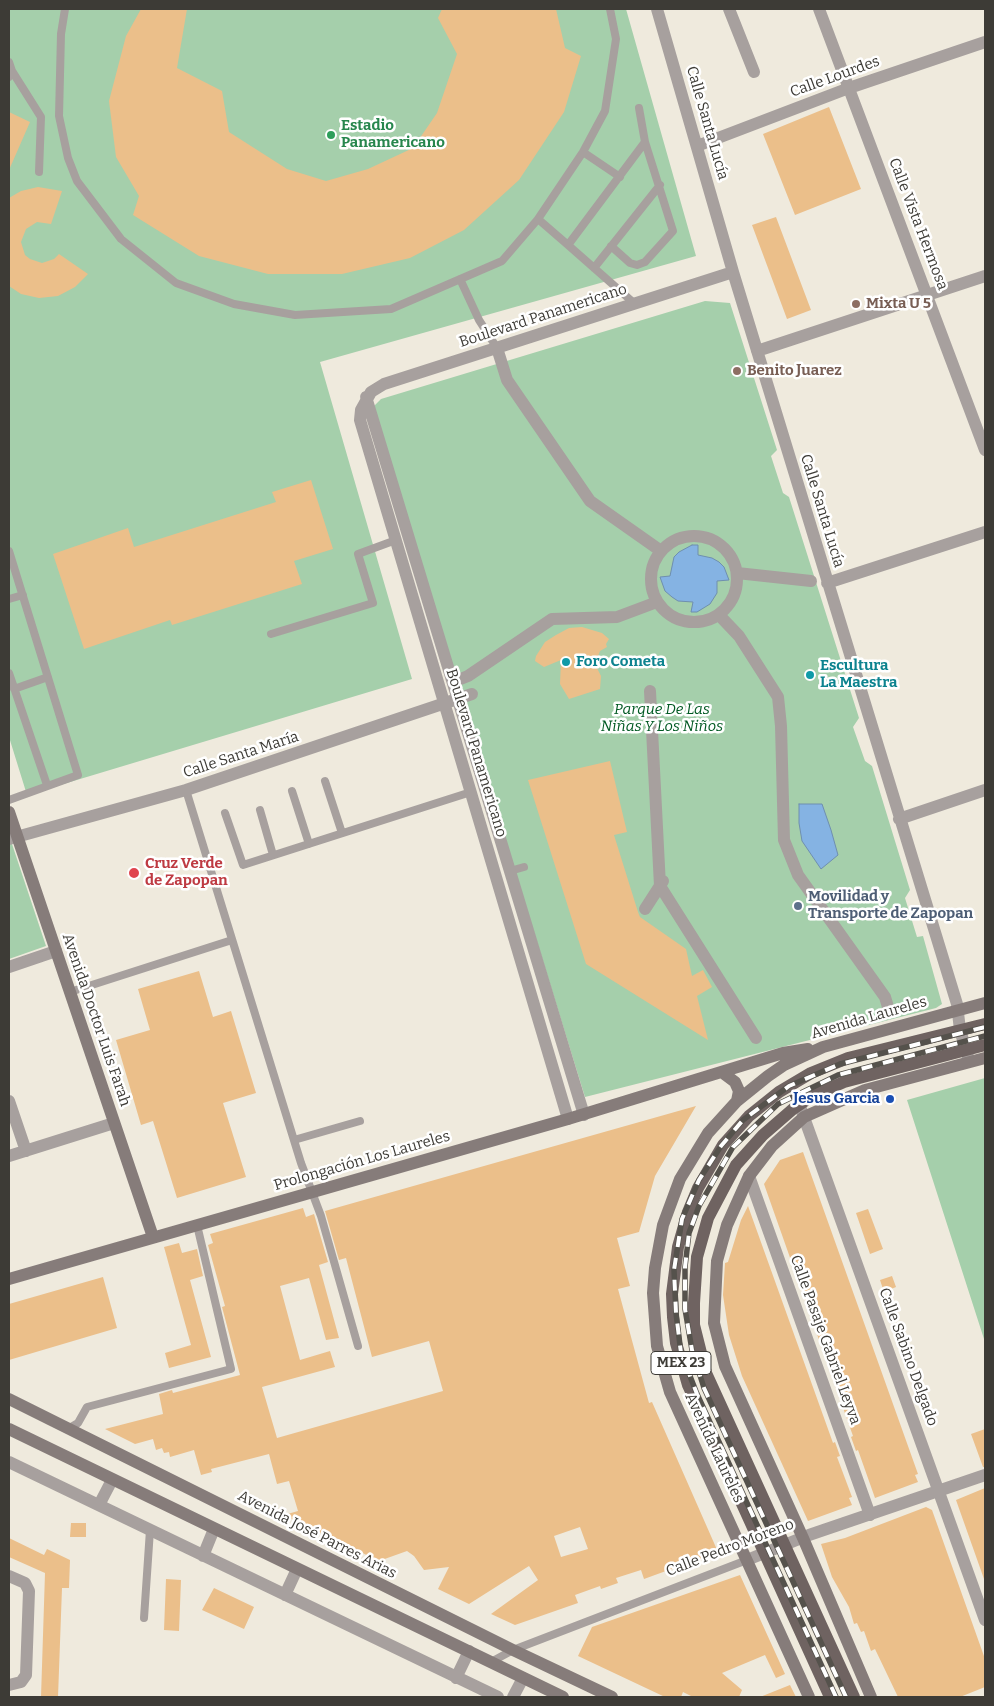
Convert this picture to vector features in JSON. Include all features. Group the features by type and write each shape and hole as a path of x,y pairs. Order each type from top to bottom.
{"main road":[{"name":"Avenida Doctor Luis Farah","path":"9,812 13,838 56,951 153,1237"},
{"name":"Avenida Laureles","path":"830,1697 688,1385 676,1343 672,1294 674,1270 688,1212 698,1188 723,1145 749,1116 779,1092 811,1073 839,1062 961,1023 985,1003"},
{"name":"Avenida Laureles","path":"809,1697 670,1392 657,1346 653,1293 659,1243 680,1179 708,1133 737,1101 784,1065 823,1047 961,1023 985,1024"},
{"name":"Avenida Laureles","path":"854,1697 706,1373 694,1325 697,1257 702,1236 715,1202 726,1181 749,1149 778,1121 801,1111 844,1082 969,1054 985,1045"},
{"name":"Prolongación Los Laureles","path":"9,1279 568,1119 723,1073 783,1053 823,1047"},
{"name":"Avenida Laureles","path":"969,1054 985,1058"},
{"path":"723,1073 736,1082 739,1091 737,1101"},
{"name":"Avenida Laureles","path":"801,1111 749,1176 727,1225 717,1260 714,1323 724,1366 803,1538 871,1697"},
{"name":"Avenida José Parres Arias","path":"9,1399 512,1650 612,1697"},
{"path":"9,1429 563,1697"}],"street":[{"name":"Calle Santa Lucía","path":"657,9 733,272 957,1004 969,1054"},
{"path":"729,9 754,72"},
{"name":"Calle Vista Hermosa","path":"820,9 985,450"},
{"name":"Calle Lourdes","path":"697,146 849,88 985,42"},
{"name":"Boulevard Panamericano","path":"568,1119 360,420 362,404 366,397 384,384 733,272"},
{"path":"757,351 985,276"},
{"path":"497,348 507,380 590,501 661,551"},
{"name":"Boulevard Panamericano","path":"366,397 584,1114"},
{"path":"827,583 985,532"},
{"path":"704,537 724,548 732,558 737,573 735,595 728,606 719,615 702,622 683,622 671,616 657,602 652,593 651,575 656,559 661,551 682,538 704,537"},
{"path":"737,573 811,581"},
{"path":"453,682 468,676 552,619 617,617 657,602"},
{"path":"719,615 740,636 778,697 782,726 784,840 798,875 884,997 888,1007"},
{"path":"650,691 663,881 756,1038"},
{"name":"Calle Santa María","path":"13,838 186,790 472,694"},
{"path":"899,819 985,790"},
{"path":"645,909 663,881"},
{"path":"9,967 56,951"},
{"path":"9,1101 26,1151"},
{"name":"Calle Sabino Delgado","path":"801,1111 985,1620"},
{"path":"9,1156 114,1123"},
{"name":"Calle Pasaje Gabriel Leyva","path":"749,1176 870,1515"},
{"path":"9,1462 498,1697"},
{"name":"Calle Pedro Moreno","path":"747,1560 803,1538 985,1475"},
{"path":"98,1505 112,1480"},
{"path":"203,1556 214,1529"},
{"path":"285,1596 297,1569"},
{"path":"9,1576 24,1582 29,1591 26,1675 21,1682 9,1685"},
{"path":"456,1678 468,1651"},
{"path":"513,1697 523,1678"}],"lane":[{"path":"65,9 61,34 59,116 68,158 77,181 121,239 176,283 234,304 295,315 391,309 502,261 538,219 583,152 605,111 616,39 610,9"},
{"path":"9,62 10,74 41,118 39,172"},
{"path":"611,246 630,263 636,265 645,262 673,231 645,142 639,108"},
{"path":"568,245 645,142"},
{"path":"583,152 620,177"},
{"path":"594,268 660,185"},
{"path":"538,219 635,304"},
{"path":"460,280 479,320 497,348"},
{"path":"271,634 373,603 358,554 396,540"},
{"path":"9,551 78,775 9,800"},
{"path":"9,600 23,595"},
{"path":"9,673 47,786"},
{"path":"14,689 48,677"},
{"path":"325,781 342,833"},
{"path":"186,790 294,1140 321,1216 358,1346"},
{"path":"292,791 309,844"},
{"path":"225,813 243,865 471,792"},
{"path":"260,810 273,855"},
{"path":"510,871 524,867"},
{"path":"70,992 232,940"},
{"path":"294,1140 360,1121"},
{"path":"68,1429 78,1423 87,1407 231,1369 197,1225"},
{"path":"144,1618 150,1530"},
{"name":"Calle Pedro Moreno","path":"491,1662 512,1650 747,1560"}],"green space":[{"path":"9,9 626,9 696,256 320,362 412,679 27,795 9,737"},
{"name":"Parque De Las Niñas Y Los Niños","path":"705,301 730,303 777,450 771,456 783,493 789,497 859,718 853,727 865,761 872,766 910,890 905,898 917,937 923,936 942,1004 936,1008 585,1097 372,408 381,399"},
{"path":"11,841 46,946 9,959 9,842"},
{"path":"985,1078 985,1338 984,1339 907,1100"}],"water":[{"path":"692,545 698,545 698,555 712,558 719,562 724,567 729,580 717,581 717,593 710,604 697,612 691,612 693,602 678,601 665,591 660,577 670,576 674,557"},
{"path":"799,804 822,804 831,830 838,855 821,869 802,841 799,823"}],"building":[{"name":"Estadio Panamericano","path":"141,9 187,9 177,68 222,91 229,132 287,169 326,181 368,169 413,148 437,113 457,54 438,18 442,9 556,9 565,48 581,56 564,112 519,180 464,230 410,258 342,274 268,274 199,256 133,215 139,196 116,157 109,101 126,36"},
{"path":"829,107 861,189 795,215 763,134"},
{"path":"9,112 30,122 9,170"},
{"path":"38,187 62,191 51,224 37,222 26,229 21,242 25,255 42,263 54,259 59,254 88,274 75,287 58,296 39,298 21,294 9,286 9,198 21,191"},
{"path":"776,217 811,310 787,319 752,225"},
{"path":"311,480 333,549 294,561 302,584 172,625 170,620 84,649 53,554 128,528 134,547 276,502 272,492"},
{"name":"Foro Cometa","path":"582,627 602,633 609,639 606,644 607,647 600,651 595,664 601,676 600,689 569,699 560,684 561,660 544,667 535,661 545,642 569,628"},
{"path":"610,761 627,832 614,835 638,912 640,917 686,949 692,976 703,970 712,987 697,996 708,1040 586,964 528,780"},
{"path":"199,971 213,1017 231,1011 256,1093 223,1103 246,1177 177,1198 153,1121 141,1125 116,1040 150,1030 138,989"},
{"path":"696,1106 655,1176 639,1232 617,1238 630,1286 618,1289 649,1403 652,1402 718,1552 644,1579 641,1570 616,1578 618,1583 601,1589 600,1586 575,1595 578,1603 515,1625 491,1614 538,1580 529,1566 469,1604 438,1589 449,1567 424,1570 414,1556 407,1551 379,1561 284,1515 298,1511 289,1481 277,1484 269,1454 211,1469 212,1472 201,1475 194,1450 170,1457 169,1452 164,1453 162,1448 156,1450 153,1439 135,1444 105,1429 163,1414 159,1394 172,1390 173,1393 240,1375 222,1307 225,1306 208,1245 213,1243 210,1234 303,1208 306,1217 314,1214 328,1262 319,1265 339,1338 326,1340 309,1278 280,1286 300,1360 330,1351 335,1367 262,1387 277,1438 443,1391 429,1341 372,1357 346,1258 339,1260 325,1211","holes":["580,1527 588,1549 561,1557 554,1536"]},
{"path":"803,1152 918,1474 915,1475 918,1482 875,1498 858,1450 856,1451 851,1437 853,1436 764,1184 780,1160"},
{"path":"748,1206 833,1443 835,1442 840,1456 837,1457 852,1497 849,1498 852,1505 808,1521 742,1376 729,1335 723,1295 725,1263 728,1262 741,1220"},
{"path":"868,1209 883,1249 870,1254 856,1213"},
{"path":"179,1243 182,1253 197,1249 203,1276 190,1280 211,1357 169,1368 165,1353 191,1345 164,1247"},
{"path":"892,1276 896,1287 884,1292 880,1280"},
{"path":"103,1277 117,1328 9,1360 9,1304"},
{"path":"985,1429 985,1467 983,1467 971,1434"},
{"path":"985,1488 985,1579 984,1579 956,1500"},
{"path":"926,1507 932,1510 985,1659 985,1687 960,1697 898,1697 875,1649 871,1651 864,1631 861,1632 857,1623 854,1624 849,1607 832,1577 821,1544 845,1538"},
{"path":"71,1523 86,1523 86,1537 70,1537"},
{"path":"9,1538 44,1555 47,1549 70,1560 69,1588 62,1588 58,1697 41,1697 45,1573 9,1557"},
{"path":"740,1575 785,1674 776,1678 765,1655 722,1673 742,1690 739,1697 693,1697 683,1692 681,1697 665,1697 578,1656 592,1627"},
{"path":"166,1579 181,1580 179,1631 164,1630"},
{"path":"214,1588 254,1607 244,1629 202,1610"},
{"path":"790,1685 796,1697 760,1697"}],"railway":[{"path":"836,1697 697,1394 681,1353 676,1313 674,1270 682,1219 699,1180 721,1146 743,1120 789,1086 840,1064 985,1027"},
{"path":"846,1697 704,1388 692,1350 685,1309 685,1267 689,1233 699,1206 733,1147 778,1104 838,1075 985,1036"}],"place":[{"name":"Estadio Panamericano","path":"331,135"},
{"name":"Mixta U 5","path":"856,304"},
{"name":"Benito Juarez","path":"737,371"},
{"name":"Foro Cometa","path":"566,662"},
{"name":"Escultura La Maestra","path":"810,675"},
{"name":"Cruz Verde de Zapopan","path":"134,873"},
{"name":"Movilidad y Transporte de Zapopan","path":"798,906"},
{"name":"Jesus Garcia","path":"890,1099"}]}
